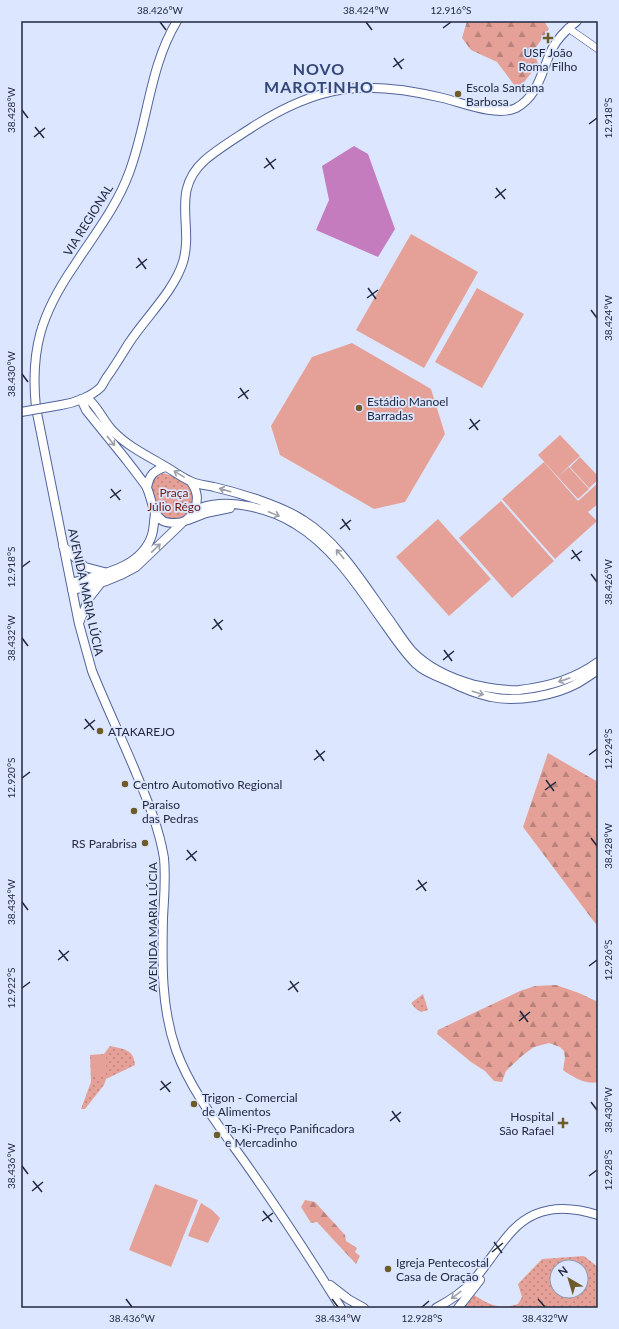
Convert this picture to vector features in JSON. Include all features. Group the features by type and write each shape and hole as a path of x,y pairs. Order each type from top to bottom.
{"main road":[{"name":"VIA REGIONAL","path":"36,408 34,388 36,349 46,316 64,282 117,203 137,151 158,66 165,45 178,21"},
{"path":"97,408 101,387 130,342 171,286 178,273 183,260 185,248 184,198 187,186 195,170 209,156 264,119 286,107 316,95 338,90 369,87 392,88 412,91 487,109 510,110 520,106 533,92 552,48 568,28 577,21"},
{"path":"21,412 70,404 84,398 101,387"},
{"path":"84,398 97,408 107,424 124,441 191,482 246,496 302,518 316,528 338,550 412,651 434,668 463,682 498,690 536,688 576,676 598,662"},
{"path":"71,586 127,565 139,556 152,536 155,513 147,488 86,410 84,398"},
{"path":"70,404 86,410"},
{"name":"AVENIDA MARIA LÚCIA","path":"36,408 79,624 92,671 145,796 160,840 164,858 165,874 162,945 164,994 171,1032 176,1049 187,1076 202,1101 322,1276 341,1308"},
{"path":"147,488 149,477 153,473 166,467"},
{"path":"71,586 100,583 124,574 136,567 185,522 195,510 198,499 191,482"},
{"path":"195,510 212,505 235,504 275,514 294,523 322,545 361,590 417,666 463,689 505,699 528,697 552,693 578,683 598,670"},
{"path":"155,513 165,522 185,522 206,513 231,508 251,507"},
{"path":"63,546 85,567 107,573"},
{"path":"79,624 89,598 100,583"},
{"path":"436,1308 450,1300 472,1282 513,1230 528,1218 548,1210 561,1208 574,1208 598,1215"},
{"path":"458,1308 515,1236 527,1225 543,1217 560,1214 578,1214 598,1220"},
{"name":"AVENIDA MARIA LÚCIA","path":"322,1276 335,1290 364,1308"}],"street":[{"path":"568,28 598,49"}],"green space":[{"path":"467,21 544,21 549,29 534,50 538,64 518,90 497,62 471,50 462,38"},
{"path":"411,234 478,272 424,368 356,330"},
{"path":"477,288 524,314 482,388 435,362"},
{"name":"Estádio Manoel Barradas","path":"352,343 431,389 445,434 405,502 374,509 280,455 271,426 312,357"},
{"path":"560,435 580,456 569,466 549,445"},
{"path":"549,445 569,466 558,477 538,455"},
{"path":"580,457 598,476 598,480 589,488 570,467"},
{"path":"544,462 578,501 598,483 598,504 588,512 597,521 555,559 502,499"},
{"path":"569,467 589,489 578,499 558,477"},
{"name":"Praça Júlio Régo","path":"163,473 181,480 190,487 193,492 194,502 192,506 186,514 177,519 164,518 157,509 153,499 152,483 154,477"},
{"path":"501,501 554,561 512,598 459,538"},
{"path":"438,519 491,579 449,616 396,557"},
{"path":"548,753 598,782 598,927 523,827"},
{"path":"556,985 579,993 598,1002 598,1082 593,1083 575,1078 563,1070 565,1058 564,1051 560,1047 549,1043 534,1047 523,1055 506,1071 502,1082 494,1081 485,1071 471,1062 437,1034 438,1030 520,991 535,986"},
{"path":"423,994 428,1010 421,1012 411,1003"},
{"path":"110,1046 123,1049 130,1053 135,1065 106,1079 104,1085 85,1109 81,1109 91,1082 90,1055 104,1054"},
{"path":"93,1056 106,1056 106,1076 93,1076"},
{"path":"155,1184 198,1200 171,1267 129,1250"},
{"path":"305,1200 315,1202 345,1235 346,1241 357,1248 355,1252 360,1256 356,1264 317,1222 311,1223 301,1207"},
{"path":"201,1203 212,1210 220,1218 208,1243 188,1236"},
{"path":"584,1256 588,1259 549,1259 549,1299 589,1299 589,1260 598,1267 598,1305 594,1308 464,1308 474,1295 495,1306 505,1307 518,1304 522,1297 518,1284 542,1259"}],"shaded area":[{"path":"354,146 368,154 395,229 378,257 316,230 329,200 322,166"}],"place":[{"name":"USF João Roma Filho","path":"548,38"},
{"name":"Escola Santana Barbosa","path":"458,94"},
{"name":"Estádio Manoel Barradas","path":"359,408"},
{"name":"ATAKAREJO","path":"100,731"},
{"name":"Centro Automotivo Regional","path":"125,784"},
{"name":"Paraiso das Pedras","path":"134,811"},
{"name":"RS Parabrisa","path":"145,843"},
{"name":"Trigon - Comercial de Alimentos","path":"194,1104"},
{"name":"Hospital São Rafael","path":"563,1123"},
{"name":"Ta-Ki-Preço Panificadora e Mercadinho","path":"217,1135"},
{"name":"Igreja Pentecostal Casa de Oração","path":"388,1269"}],"district":[{"name":"NOVO MAROTINHO","path":"319,77"}]}
